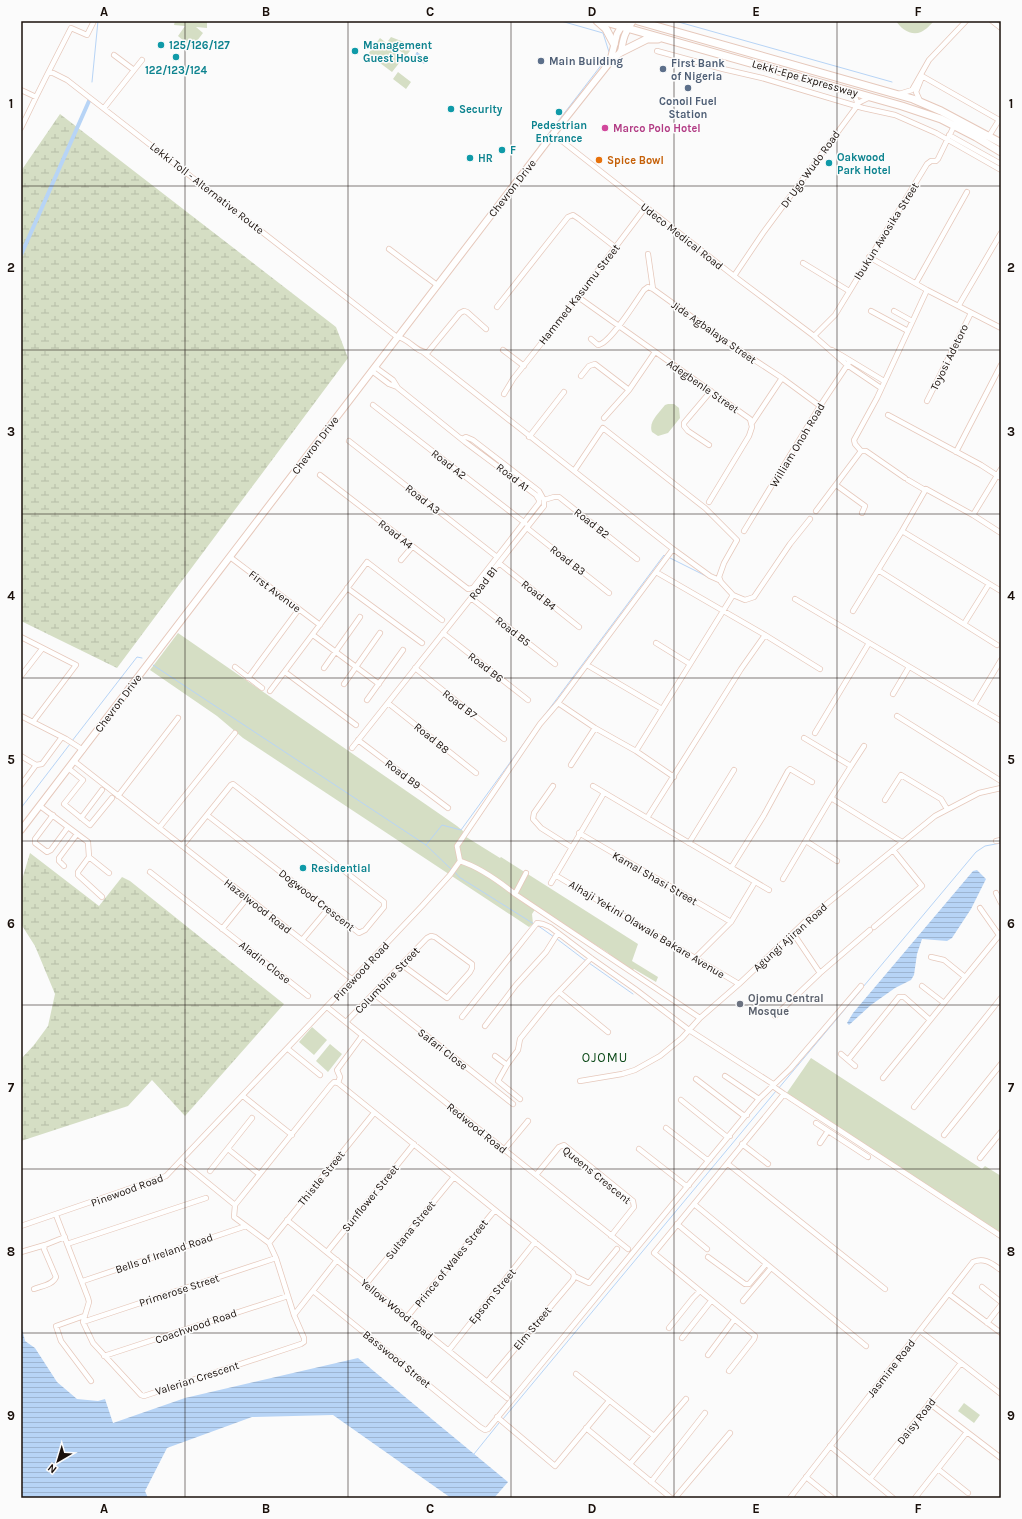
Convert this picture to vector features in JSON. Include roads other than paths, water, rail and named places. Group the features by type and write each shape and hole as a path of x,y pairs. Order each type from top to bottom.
{"highway":[{"path":"597,21 606,29 614,44"},
{"name":"Lekki-Epe Expressway","path":"602,21 625,23 667,38 920,112 954,126 1001,152"},
{"name":"Lekki-Epe Expressway","path":"638,21 899,94 941,110 1001,143"},
{"path":"652,21 662,28"},
{"path":"625,23 702,43 713,43"},
{"path":"621,52 647,39 667,38"}],"main road":[{"name":"Chevron Drive","path":"610,62 617,34 625,23"},
{"path":"621,52 625,23"},
{"name":"Chevron Drive","path":"21,830 553,134 610,62 621,52"}],"street":[{"path":"21,128 71,28 87,36 94,21"},
{"path":"899,94 912,90 929,60 966,21"},
{"path":"920,102 916,92 922,76 932,60 970,21"},
{"path":"992,21 1001,28"},
{"path":"657,51 895,115 948,137 1001,164"},
{"path":"114,55 134,70"},
{"path":"104,108 142,60"},
{"name":"Lekki Toll - Alternative Route","path":"48,73 53,73 64,78 104,108 398,337 404,338 423,352 673,550 710,576 719,580 733,594"},
{"path":"922,76 1000,120 989,136"},
{"path":"21,90 36,97"},
{"path":"850,92 856,97 857,104"},
{"path":"857,104 870,97"},
{"name":"Dr Ugo Wudo Road","path":"734,276 763,233 857,104"},
{"name":"Ibukun Awosika Street","path":"814,336 832,318 927,164 938,159 954,126"},
{"name":"Udeco Medical Road","path":"553,134 645,208 832,350"},
{"path":"948,137 1001,170"},
{"path":"916,283 967,192"},
{"name":"Hammed Kasumu Street","path":"504,394 513,379 578,297 645,208"},
{"path":"497,307 568,217 572,215 579,219 616,247"},
{"path":"959,305 1001,233"},
{"path":"389,249 437,285"},
{"path":"591,339 598,345 602,344 618,326 644,290 648,287 653,289 648,254"},
{"path":"869,257 927,290 959,305 971,313 1001,328"},
{"path":"803,263 849,291"},
{"name":"Jide Agbalaya Street","path":"653,289 820,406"},
{"path":"927,290 881,388 854,440 855,444 861,451 866,451 906,479 973,515 1001,533"},
{"name":"Adegbenle Street","path":"578,297 747,416 752,423"},
{"path":"423,352 428,352 460,313 464,311 486,329"},
{"path":"871,311 908,331"},
{"path":"894,311 912,321"},
{"name":"Toyosi Adetoro","path":"927,402 971,313"},
{"path":"503,350 524,366"},
{"path":"832,350 884,381"},
{"path":"832,350 847,365 881,388"},
{"path":"604,418 629,390 655,352"},
{"name":"William Onoh Road","path":"744,531 820,406 850,361"},
{"path":"581,376 589,366 595,364 629,390"},
{"path":"956,452 1001,365"},
{"name":"Road A1","path":"373,369 392,380 398,388 538,497 539,503 526,525 473,588"},
{"path":"709,502 749,436 752,423 782,378"},
{"path":"709,445 688,431 684,426 684,423 711,391"},
{"path":"529,437 564,392"},
{"name":"Road A2","path":"373,405 526,525"},
{"path":"888,415 999,477"},
{"path":"574,471 603,428 705,508 738,540 724,563 719,580"},
{"path":"462,439 466,437 473,440 539,491 544,500"},
{"name":"Road A3","path":"349,440 498,557"},
{"path":"816,512 861,451"},
{"path":"973,515 999,477 1001,470"},
{"name":"Road A4","path":"320,475 465,588 473,588"},
{"path":"836,485 865,506 862,513"},
{"path":"853,611 902,531 925,490"},
{"name":"Road B2","path":"544,500 559,497 637,559"},
{"name":"Road B1","path":"352,748 499,563 526,525 544,506 544,500"},
{"path":"636,750 733,594 745,600 754,597 790,544 810,519"},
{"name":"Road B3","path":"526,525 609,593"},
{"path":"902,531 1001,591"},
{"path":"401,560 412,546"},
{"path":"673,550 587,665 536,730 457,846 460,861 470,864 498,881 515,894 700,1018"},
{"name":"First Avenue","path":"230,557 320,625"},
{"path":"270,691 366,562 442,620"},
{"name":"Road B4","path":"499,563 579,627"},
{"path":"878,570 997,645"},
{"path":"656,572 766,635 820,669"},
{"path":"964,624 989,584"},
{"path":"347,588 422,643"},
{"name":"Road B5","path":"471,598 555,664"},
{"path":"795,599 1001,721"},
{"path":"248,678 299,609"},
{"path":"324,668 360,617"},
{"path":"344,684 380,633"},
{"name":"Road B6","path":"443,633 528,700"},
{"path":"313,635 379,684"},
{"path":"647,818 741,669 766,635"},
{"path":"21,637 76,666 33,722"},
{"path":"656,643 690,664"},
{"path":"815,733 868,643"},
{"path":"21,676 42,648"},
{"path":"367,700 403,650"},
{"path":"974,705 1001,660"},
{"path":"587,665 662,708"},
{"path":"894,694 909,667"},
{"path":"235,668 262,688"},
{"name":"Road B7","path":"415,668 504,739"},
{"path":"285,672 356,725"},
{"name":"Road B8","path":"388,703 476,773"},
{"path":"558,703 595,728 636,750 674,776"},
{"path":"21,716 62,737 83,750"},
{"path":"897,716 1001,781"},
{"path":"118,796 178,718"},
{"path":"571,765 595,728"},
{"path":"159,828 235,733"},
{"path":"21,756 36,765 42,764 62,737"},
{"path":"804,738 851,766"},
{"name":"Road B9","path":"358,740 448,808"},
{"path":"783,879 864,746"},
{"name":"Hazelwood Road","path":"74,761 353,980"},
{"path":"22,783 36,765"},
{"path":"68,768 83,780 64,804 90,825 112,798"},
{"path":"731,868 764,815 788,771 790,769 812,782"},
{"path":"689,843 734,770"},
{"path":"885,800 901,775 941,799 947,810"},
{"name":"Dogwood Crescent","path":"231,785 236,786 385,904 365,930 359,933 207,814 231,785"},
{"path":"553,786 534,813 533,819 541,828 571,847"},
{"path":"593,786 769,890"},
{"name":"Agungi Ajiran Road","path":"580,1081 622,1074 635,1070 660,1056 808,919 935,816 979,793 1001,788"},
{"path":"81,818 102,790"},
{"path":"551,883 579,833 604,793"},
{"path":"831,798 902,842"},
{"path":"40,806 88,842 89,856 78,872 78,875 102,897"},
{"path":"182,846 207,814"},
{"path":"53,815 35,839 35,843 47,852 51,850 68,827"},
{"name":"Kamal Shasi Street","path":"579,833 731,922"},
{"path":"64,866 59,861 59,858 77,834"},
{"path":"806,841 837,861"},
{"path":"775,1016 820,973 922,886 893,850"},
{"path":"89,856 109,873"},
{"name":"Pinewood Road","path":"21,1226 163,1178 244,1096 353,980 450,875 460,861"},
{"name":"Aladin Close","path":"150,872 308,996"},
{"path":"515,894 526,873"},
{"name":"Alhaji Yekini Olawale Bakare Avenue","path":"555,875 739,984"},
{"path":"695,958 731,922 755,882"},
{"path":"996,893 1001,903"},
{"path":"222,929 248,898"},
{"path":"883,1078 1000,934 980,908"},
{"path":"302,940 328,909"},
{"path":"462,1017 536,925 543,924 556,936 592,958 689,1030 774,1086 783,1094 1001,1236"},
{"path":"793,933 820,973"},
{"name":"Columbine Street","path":"346,1022 427,938 431,936 435,937 472,964 472,968 450,997 447,998 402,965"},
{"path":"485,1026 506,998 546,952 556,936"},
{"path":"931,957 944,960 966,977"},
{"path":"520,1099 498,1081 518,1050 520,1040 552,999 592,958"},
{"path":"609,1401 555,1466 498,1418 760,1099 790,1069 861,986"},
{"path":"922,986 944,1003"},
{"path":"559,992 608,1032"},
{"name":"Safari Close","path":"374,994 513,1104"},
{"path":"848,1060 899,997 904,997 930,1020"},
{"path":"914,1107 1001,998"},
{"name":"Redwood Road","path":"327,1007 628,1249"},
{"path":"338,1083 340,1077 337,1070 362,1036"},
{"path":"288,1049 320,1075"},
{"path":"841,1054 855,1066"},
{"path":"495,1056 507,1065"},
{"path":"944,1135 1001,1064"},
{"path":"725,1076 760,1099"},
{"path":"696,1079 743,1115 747,1115"},
{"path":"268,1243 234,1216 235,1205 334,1082 338,1083 414,1144 573,1274 589,1283 617,1249"},
{"path":"729,1371 755,1336 654,1253 728,1164 742,1144 783,1094"},
{"path":"244,1096 292,1135"},
{"path":"681,1100 726,1136 730,1136"},
{"name":"Thistle Street","path":"268,1243 374,1113"},
{"path":"210,1171 252,1118"},
{"path":"504,1150 528,1121"},
{"path":"816,1123 868,1157"},
{"path":"820,1143 829,1124"},
{"path":"666,1128 706,1159 710,1159"},
{"path":"980,1158 1001,1132"},
{"name":"Sunflower Street","path":"327,1252 414,1144"},
{"path":"742,1144 768,1164"},
{"name":"Queens Crescent","path":"536,1176 559,1147 564,1145 633,1201 634,1207 611,1236"},
{"path":"228,1149 260,1174"},
{"path":"639,1149 685,1185 689,1185"},
{"path":"181,1160 235,1205"},
{"path":"728,1164 885,1289"},
{"name":"Sultana Street","path":"366,1284 454,1177"},
{"path":"67,1244 206,1198"},
{"path":"694,1204 866,1346"},
{"name":"Prince of Wales Street","path":"407,1317 495,1210"},
{"path":"56,1215 83,1281 89,1302 83,1322"},
{"name":"Yellow Wood Road","path":"287,1220 507,1398"},
{"path":"677,1224 707,1249"},
{"name":"Bells of Ireland Road","path":"83,1281 246,1226"},
{"path":"21,1252 65,1237"},
{"name":"Epsom Street","path":"449,1350 535,1242"},
{"name":"Valerian Crescent","path":"83,1322 93,1343 139,1393 144,1396 301,1344 304,1342 304,1338 294,1315 276,1258 268,1243"},
{"path":"34,1289 52,1283 56,1277 45,1253 45,1245"},
{"path":"708,1257 745,1284 749,1284 766,1264"},
{"name":"Primerose Street","path":"83,1322 276,1258"},
{"path":"294,1315 337,1260"},
{"name":"Jasmine Road","path":"790,1498 973,1262 979,1260 988,1261 1001,1270"},
{"path":"743,1301 771,1268"},
{"name":"Elm Street","path":"487,1382 573,1280 573,1274"},
{"path":"982,1287 1001,1303 987,1323"},
{"name":"Basswood Street","path":"313,1291 480,1427 485,1430 488,1429 498,1418"},
{"path":"669,1328 700,1291"},
{"path":"949,1294 1001,1334"},
{"name":"Coachwood Road","path":"104,1356 288,1296"},
{"path":"682,1338 712,1301"},
{"path":"84,1316 56,1326 61,1341 91,1381"},
{"path":"708,1355 734,1320"},
{"path":"920,1331 1001,1394"},
{"name":"Daisy Road","path":"870,1479 961,1363"},
{"path":"576,1374 654,1436"},
{"path":"630,1464 686,1399"},
{"path":"929,1403 1001,1458"},
{"path":"651,1482 705,1413"},
{"path":"586,1428 671,1498"},
{"path":"915,1498 967,1432"},
{"path":"675,1498 730,1434"},
{"path":"830,1446 893,1498"},
{"path":"938,1469 968,1493"},
{"path":"806,1477 832,1498"}],"water":[{"path":"417,52 427,59 424,64 414,56"},
{"path":"977,870 986,879 971,909 952,938 947,941 922,939 917,954 914,975 911,980 895,988 871,1005 849,1025 847,1023 853,1013 973,871"},
{"path":"21,1324 25,1341 35,1348 57,1382 77,1399 98,1401 105,1399 113,1423 185,1398 358,1358 508,1482 494,1498 451,1498 333,1415 252,1417 167,1448 145,1491 148,1498 21,1498"}],"waterway":[{"path":"92,82 98,21"},
{"path":"561,21 603,33 609,52"},
{"path":"675,21 892,82"},
{"path":"539,146 609,55"},
{"path":"21,255 89,101"},
{"path":"544,716 664,555 665,556"},
{"path":"670,558 708,577"},
{"path":"72,741 137,657 142,658"},
{"path":"153,665 426,845 442,825 461,830 530,735"},
{"path":"21,808 70,744"},
{"path":"863,987 976,852 985,846 1001,843"},
{"path":"426,845 451,869"},
{"path":"455,872 459,877 534,924"},
{"path":"537,925 554,937"},
{"path":"557,939 586,961"},
{"path":"589,963 633,994"},
{"path":"778,1089 861,990"},
{"path":"503,1419 776,1091"},
{"path":"474,1454 499,1423"}],"place":[{"name":"125/126/127","path":"161,45"},
{"name":"Management Guest House","path":"355,51"},
{"name":"122/123/124","path":"176,57"},
{"name":"Main Building","path":"541,61"},
{"name":"First Bank of Nigeria","path":"663,69"},
{"name":"Conoil Fuel Station","path":"688,88"},
{"name":"Security","path":"451,109"},
{"name":"Pedestrian Entrance","path":"559,112"},
{"name":"Marco Polo Hotel","path":"605,128"},
{"name":"F","path":"502,150"},
{"name":"HR","path":"470,158"},
{"name":"Spice Bowl","path":"599,160"},
{"name":"Oakwood Park Hotel","path":"829,163"},
{"name":"Residential","path":"303,868"},
{"name":"Ojomu Central Mosque","path":"740,1004"}],"district":[{"name":"OJOMU","path":"605,1057"}]}
